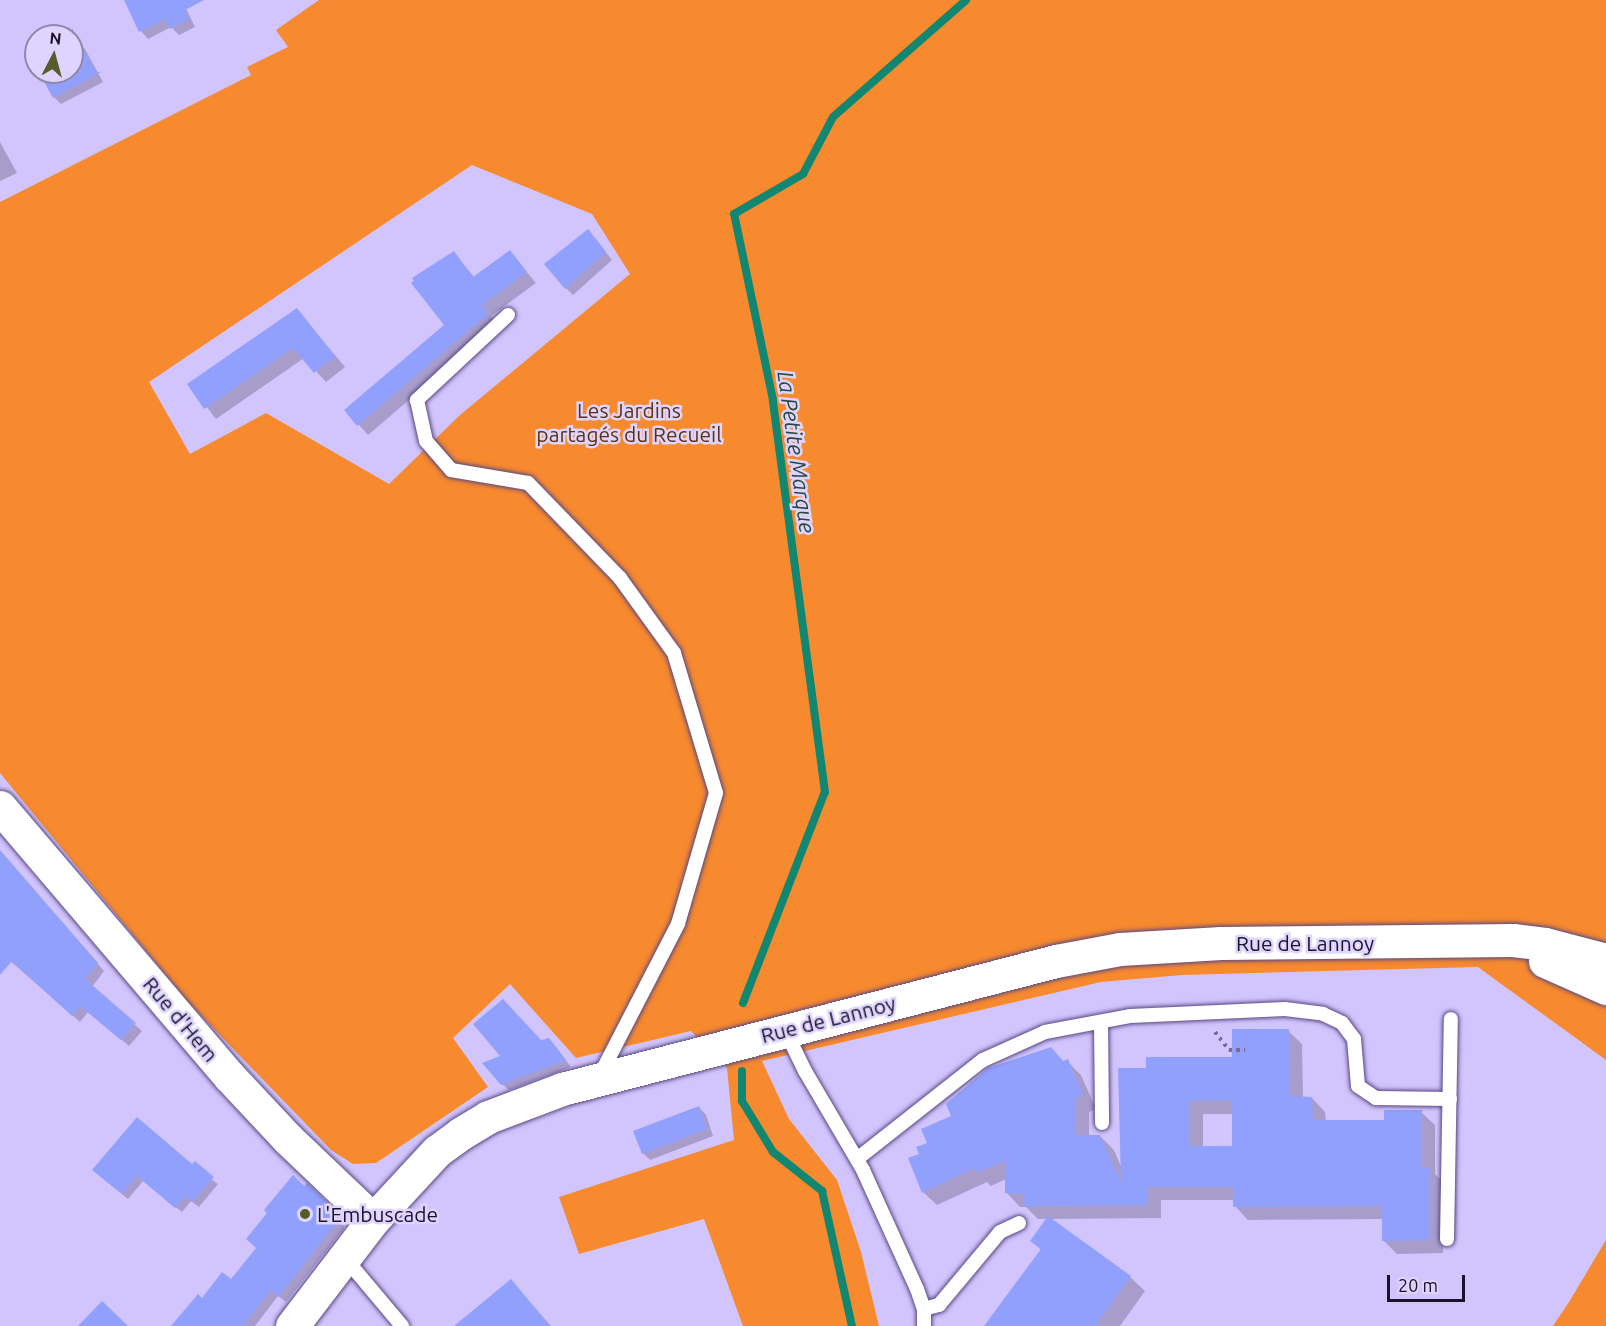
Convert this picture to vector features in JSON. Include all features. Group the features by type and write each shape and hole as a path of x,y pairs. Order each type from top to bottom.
{"main road":[{"name":"Rue d'Hem","path":"0,807 229,1076 288,1139 373,1220"},
{"name":"Rue de Lannoy","path":"292,1326 373,1220 412,1176 460,1134 522,1103 597,1080 1056,961 1120,949 1221,943 1529,941 1606,960"},
{"name":"Rue de Lannoy","path":"1462,942 1489,946 1554,964 1606,988"}],"lane":[{"path":"508,315 417,400 426,441 451,470 528,483 620,578 674,652 716,793 678,924 597,1080"},
{"path":"856,1159 983,1060 1045,1032 1130,1016 1285,1010 1323,1014 1342,1023 1354,1039 1358,1086 1376,1098 1450,1099"},
{"path":"1448,1239 1451,1019"},
{"path":"1101,1022 1102,1123"},
{"path":"785,1030 805,1071 856,1159 924,1308 924,1326"},
{"path":"924,1308 939,1305 1000,1232 1019,1223"},
{"path":"345,1258 402,1326"}],"path":[{"path":"1206,1013 1207,1021 1229,1050 1245,1050"}],"green space":[{"name":"Les Jardins partagés du Recueil","path":"319,0 1606,0 1606,1060 1478,967 1182,975 1101,982 762,1061 789,1119 837,1180 861,1252 879,1326 743,1326 704,1219 579,1254 559,1197 734,1140 727,1068 691,1031 576,1058 510,984 453,1038 488,1087 376,1163 353,1164 331,1150 187,1001 0,773 0,202 251,75 247,67 288,47 276,30","holes":["472,165 592,214 630,274 460,415 389,484 266,413 190,454 149,382"]},
{"path":"1606,1240 1606,1326 1553,1326 1569,1302"}],"building":[{"path":"124,0 204,0 185,10 189,19 170,29 166,19 139,32"},
{"path":"84,50 96,72 101,72 84,81"},
{"path":"45,84 79,84 53,98"},
{"path":"588,229 606,252 565,289 544,264"},
{"path":"510,250 527,272 482,305 488,314 357,426 344,410 444,325 411,283 414,281 412,278 454,251 473,277"},
{"path":"297,308 335,356 314,373 293,348 204,409 187,384"},
{"path":"0,850 98,963 85,979 136,1023 121,1040 80,1006 72,1016 12,961 0,975"},
{"path":"503,999 541,1040 549,1038 566,1060 501,1085 482,1063 500,1056 473,1024"},
{"path":"1232,1029 1289,1029 1290,1096 1312,1097 1313,1120 1384,1120 1384,1110 1422,1110 1421,1168 1430,1168 1430,1240 1382,1241 1382,1206 1233,1207 1233,1187 1148,1187 1148,1205 1023,1206 1023,1194 1005,1193 1005,1161 976,1173 974,1168 922,1193 908,1158 919,1154 916,1147 927,1143 921,1129 951,1116 946,1104 988,1068 1051,1047 1063,1061 1068,1059 1083,1095 1076,1098 1076,1135 1100,1135 1121,1182 1118,1068 1146,1068 1146,1057 1232,1057","holes":["1232,1100 1232,1146 1190,1146 1190,1101"]},
{"path":"699,1106 707,1129 642,1154 633,1131"},
{"path":"137,1117 192,1164 195,1161 214,1177 192,1202 185,1196 175,1208 137,1176 122,1194 92,1170"},
{"path":"293,1175 304,1186 307,1183 337,1212 338,1221 278,1297 271,1290 243,1326 171,1326 198,1294 202,1298 222,1272 231,1279 256,1248 246,1239 267,1213 264,1210"},
{"path":"1048,1216 1131,1276 1095,1326 984,1326 1041,1249 1030,1241"},
{"path":"511,1279 550,1326 454,1326"},
{"path":"102,1301 128,1326 78,1326"}],"waterway":[{"name":"La Petite Marque","path":"743,1003 825,792 773,400 734,214 803,174 833,117 966,0"},
{"name":"La Petite Marque","path":"742,1071 742,1101 773,1152 822,1191 852,1326"}],"place":[{"name":"L'Embuscade","path":"305,1214"}]}
